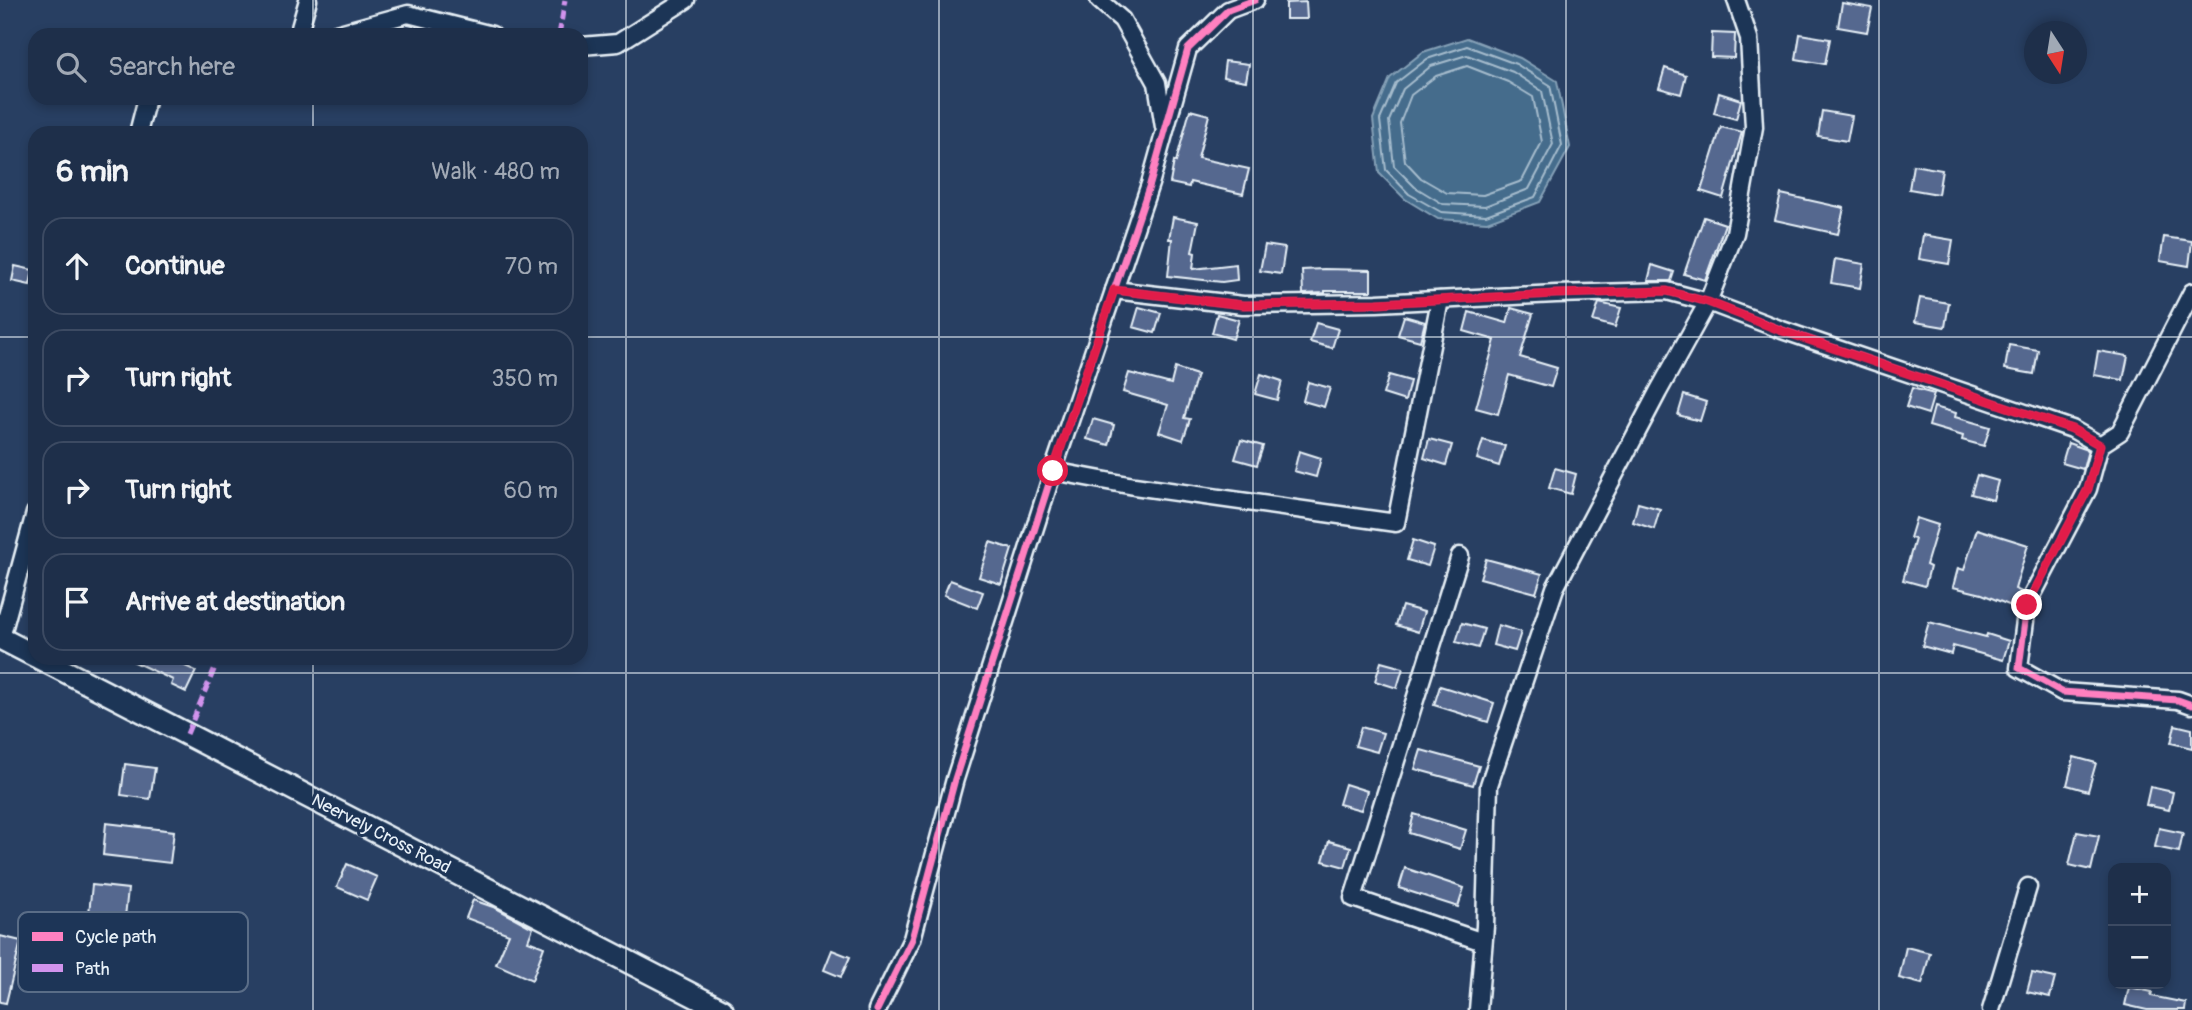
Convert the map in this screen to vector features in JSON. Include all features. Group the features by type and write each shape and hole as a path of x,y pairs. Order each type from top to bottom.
{"street":[{"path":"300,28 308,0"},
{"path":"588,45 618,43 686,0"},
{"path":"1099,0 1122,20 1157,83 1164,133"},
{"path":"877,1010 912,939 955,779 1053,471 1150,184 1188,49 1222,5 1255,0"},
{"path":"1478,1010 1489,785 1555,588 1708,302 1735,233 1754,127 1749,38 1736,0"},
{"path":"357,28 408,14 464,28"},
{"path":"140,126 145,105"},
{"path":"1114,290 1243,305 1667,291 1708,302 1782,331 2072,429 2100,445"},
{"path":"2192,292 2120,432 2100,445 2088,489 2027,605 2019,668 2062,692 2178,700 2192,705"},
{"path":"1053,471 1134,486 1396,523 1440,300"},
{"path":"1,638 28,539"},
{"path":"1460,556 1353,898 1483,942"},
{"name":"Neervely Cross Road","path":"1,638 28,652"},
{"name":"Neervely Cross Road","path":"53,665 722,1010"},
{"path":"1991,1010 2028,887"}],"water":[{"path":"1467,38 1520,58 1557,81 1570,147 1540,202 1487,222 1438,219 1405,199 1379,173 1373,119 1390,78 1423,52"}],"building":[{"path":"1306,2 1307,19 1286,19 1286,3"},
{"path":"1842,3 1872,8 1867,32 1838,27"},
{"path":"1712,33 1735,34 1734,58 1711,57"},
{"path":"1800,34 1830,39 1825,64 1796,59"},
{"path":"1225,61 1249,64 1246,81 1223,77"},
{"path":"1665,68 1686,75 1681,94 1659,88"},
{"path":"1719,93 1741,100 1736,119 1714,113"},
{"path":"1190,110 1209,115 1198,158 1249,169 1243,194 1190,182 1189,187 1170,183"},
{"path":"1822,111 1852,116 1847,141 1818,136"},
{"path":"1721,127 1742,132 1723,198 1701,191"},
{"path":"1913,165 1942,170 1938,194 1909,189"},
{"path":"1781,194 1844,208 1838,234 1775,220"},
{"path":"1173,217 1198,222 1192,252 1195,253 1193,269 1236,264 1237,280 1222,282 1168,276 1172,239 1169,239"},
{"path":"1704,217 1725,224 1705,280 1684,274"},
{"path":"1923,235 1953,240 1949,264 1919,259"},
{"path":"2164,237 2192,241 2189,266 2160,261"},
{"path":"1265,245 1285,248 1281,274 1260,271"},
{"path":"1835,259 1864,264 1860,288 1831,283"},
{"path":"1652,265 1674,272 1671,281 1648,281"},
{"path":"15,266 28,269 28,285 12,281"},
{"path":"1302,270 1371,270 1371,291 1303,294"},
{"path":"1920,298 1949,303 1945,327 1915,322"},
{"path":"1599,303 1621,308 1615,327 1593,321"},
{"path":"1139,307 1161,313 1155,333 1133,327"},
{"path":"1511,308 1533,314 1520,357 1557,368 1551,387 1509,375 1498,414 1476,408 1495,340 1464,331 1469,312 1507,323"},
{"path":"1217,314 1239,320 1233,339 1212,333"},
{"path":"1404,316 1425,322 1420,341 1398,335"},
{"path":"1316,323 1338,329 1332,348 1310,342"},
{"path":"2009,345 2038,350 2034,374 2005,369"},
{"path":"2098,351 2128,356 2123,380 2094,375"},
{"path":"1175,368 1197,375 1184,418 1190,419 1183,440 1159,432 1168,405 1123,392 1129,373 1171,384"},
{"path":"1261,374 1282,381 1277,400 1255,394"},
{"path":"1389,375 1410,381 1405,401 1383,394"},
{"path":"1308,382 1330,388 1324,407 1303,401"},
{"path":"1912,388 1934,394 1928,414 1906,407"},
{"path":"1684,395 1706,402 1700,421 1678,415"},
{"path":"1934,407 1956,413 1955,417 1990,427 1984,446 1962,440 1963,436 1929,426"},
{"path":"1093,419 1114,425 1109,445 1087,439"},
{"path":"1429,439 1452,445 1446,465 1424,458"},
{"path":"1241,440 1263,446 1257,465 1235,459"},
{"path":"1483,440 1505,446 1499,466 1477,459"},
{"path":"2068,443 2088,450 2083,469 2062,463"},
{"path":"1299,451 1321,458 1316,477 1294,471"},
{"path":"1555,468 1576,474 1571,494 1549,488"},
{"path":"1977,475 1998,481 1993,500 1971,494"},
{"path":"1638,503 1660,509 1654,529 1633,522"},
{"path":"1916,518 1938,525 1926,565 1930,567 1925,586 1903,580 1915,539 1910,538"},
{"path":"1977,529 2028,545 2015,589 2022,592 2016,608 1982,594 1953,587 1958,568 1964,570"},
{"path":"1413,540 1434,547 1428,566 1407,560"},
{"path":"990,542 1012,549 1001,584 979,577"},
{"path":"1486,559 1542,574 1536,593 1480,578"},
{"path":"950,580 983,592 977,608 944,595"},
{"path":"1402,606 1424,612 1418,632 1396,625"},
{"path":"1929,622 2009,641 2003,660 1953,646 1951,654 1922,646"},
{"path":"1462,623 1484,629 1478,648 1456,642"},
{"path":"1498,625 1521,632 1515,651 1493,645"},
{"path":"1381,662 1403,668 1397,688 1375,681"},
{"path":"141,665 183,665 196,671 186,692 171,685 173,680"},
{"path":"1440,686 1494,703 1488,722 1434,705"},
{"path":"2175,725 2192,729 2192,748 2171,743"},
{"path":"1361,727 1383,733 1377,752 1355,746"},
{"path":"1421,750 1479,766 1473,785 1415,769"},
{"path":"2074,757 2096,763 2088,791 2067,785"},
{"path":"125,764 155,768 150,799 121,795"},
{"path":"1345,784 1367,791 1361,810 1339,804"},
{"path":"2150,787 2173,792 2169,810 2146,805"},
{"path":"1414,814 1466,830 1460,849 1409,833"},
{"path":"106,823 174,831 170,863 103,855"},
{"path":"2159,828 2183,833 2179,852 2155,847"},
{"path":"2077,832 2099,836 2091,870 2069,865"},
{"path":"1329,841 1351,847 1345,867 1323,861"},
{"path":"347,864 377,877 367,900 337,887"},
{"path":"1405,868 1464,888 1458,907 1399,888"},
{"path":"92,885 128,889 126,912 89,912"},
{"path":"473,900 496,908 533,928 528,941 544,947 532,980 496,964 509,934 466,918"},
{"path":"0,936 18,940 18,953 6,1003 0,1002"},
{"path":"1906,947 1930,953 1922,984 1899,978"},
{"path":"832,950 850,957 841,977 824,970"},
{"path":"2032,973 2055,978 2050,997 2027,992"},
{"path":"2129,989 2152,992 2151,996 2186,1003 2185,1010 2147,1010 2125,1005"}],"marked path":[{"path":"560,28 565,0"},
{"path":"187,734 216,665"}],"cycle path":[{"path":"877,1010 912,939 955,779 1053,471 1150,184 1188,49 1228,10 1255,0"},
{"path":"1114,290 1243,305 1377,303 1667,291 1708,302 2072,429 2100,445 2088,489 2027,605 2019,668 2062,692 2178,700 2192,705"}],"route":[{"path":"1053,471 1114,290 1243,305 1377,303 1667,291 1708,302 1782,331 2072,429 2100,445 2088,489 2027,605"}]}
